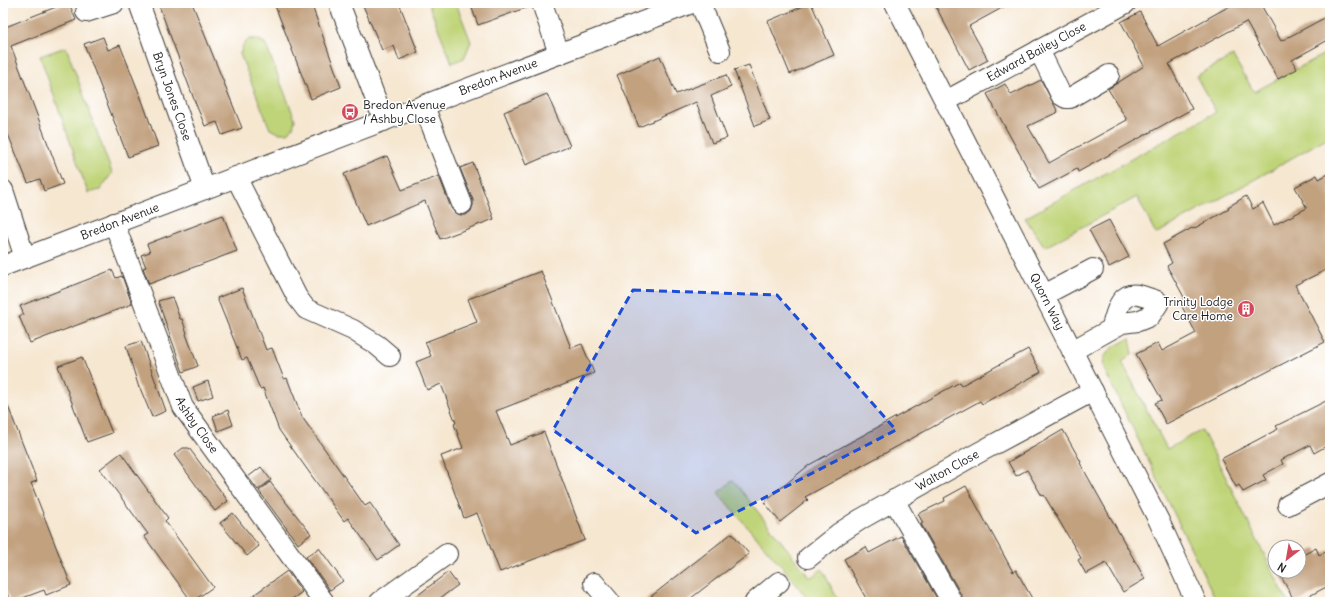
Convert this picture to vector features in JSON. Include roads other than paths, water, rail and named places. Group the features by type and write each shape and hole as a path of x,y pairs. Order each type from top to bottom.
{"street":[{"path":"86,12 114,3"},
{"name":"Bryn Jones Close","path":"139,3 205,189"},
{"path":"339,3 384,122"},
{"path":"542,3 559,54"},
{"name":"Bredon Avenue","path":"3,266 384,122 692,3"},
{"path":"700,3 720,51"},
{"name":"Quorn Way","path":"896,3 1159,521 1196,602"},
{"name":"Edward Bailey Close","path":"946,101 1126,3"},
{"path":"1039,50 1062,94 1066,98 1070,98 1109,75"},
{"path":"424,106 462,204"},
{"path":"236,177 297,297 306,308 353,330 377,344 390,356"},
{"path":"3,190 25,258"},
{"name":"Ashby Close","path":"114,224 183,407 324,602"},
{"path":"1044,295 1093,270"},
{"path":"1072,351 1111,329"},
{"name":"Walton Close","path":"808,558 848,526 1093,391"},
{"path":"1288,505 1330,483"},
{"path":"894,500 952,602"},
{"path":"380,602 447,554"},
{"path":"755,602 779,582"},
{"path":"594,583 610,602"}],"place":[{"name":"Bredon Avenue / Ashby Close","path":"350,112"},
{"name":"Trinity Lodge Care Home","path":"1246,309"}]}
